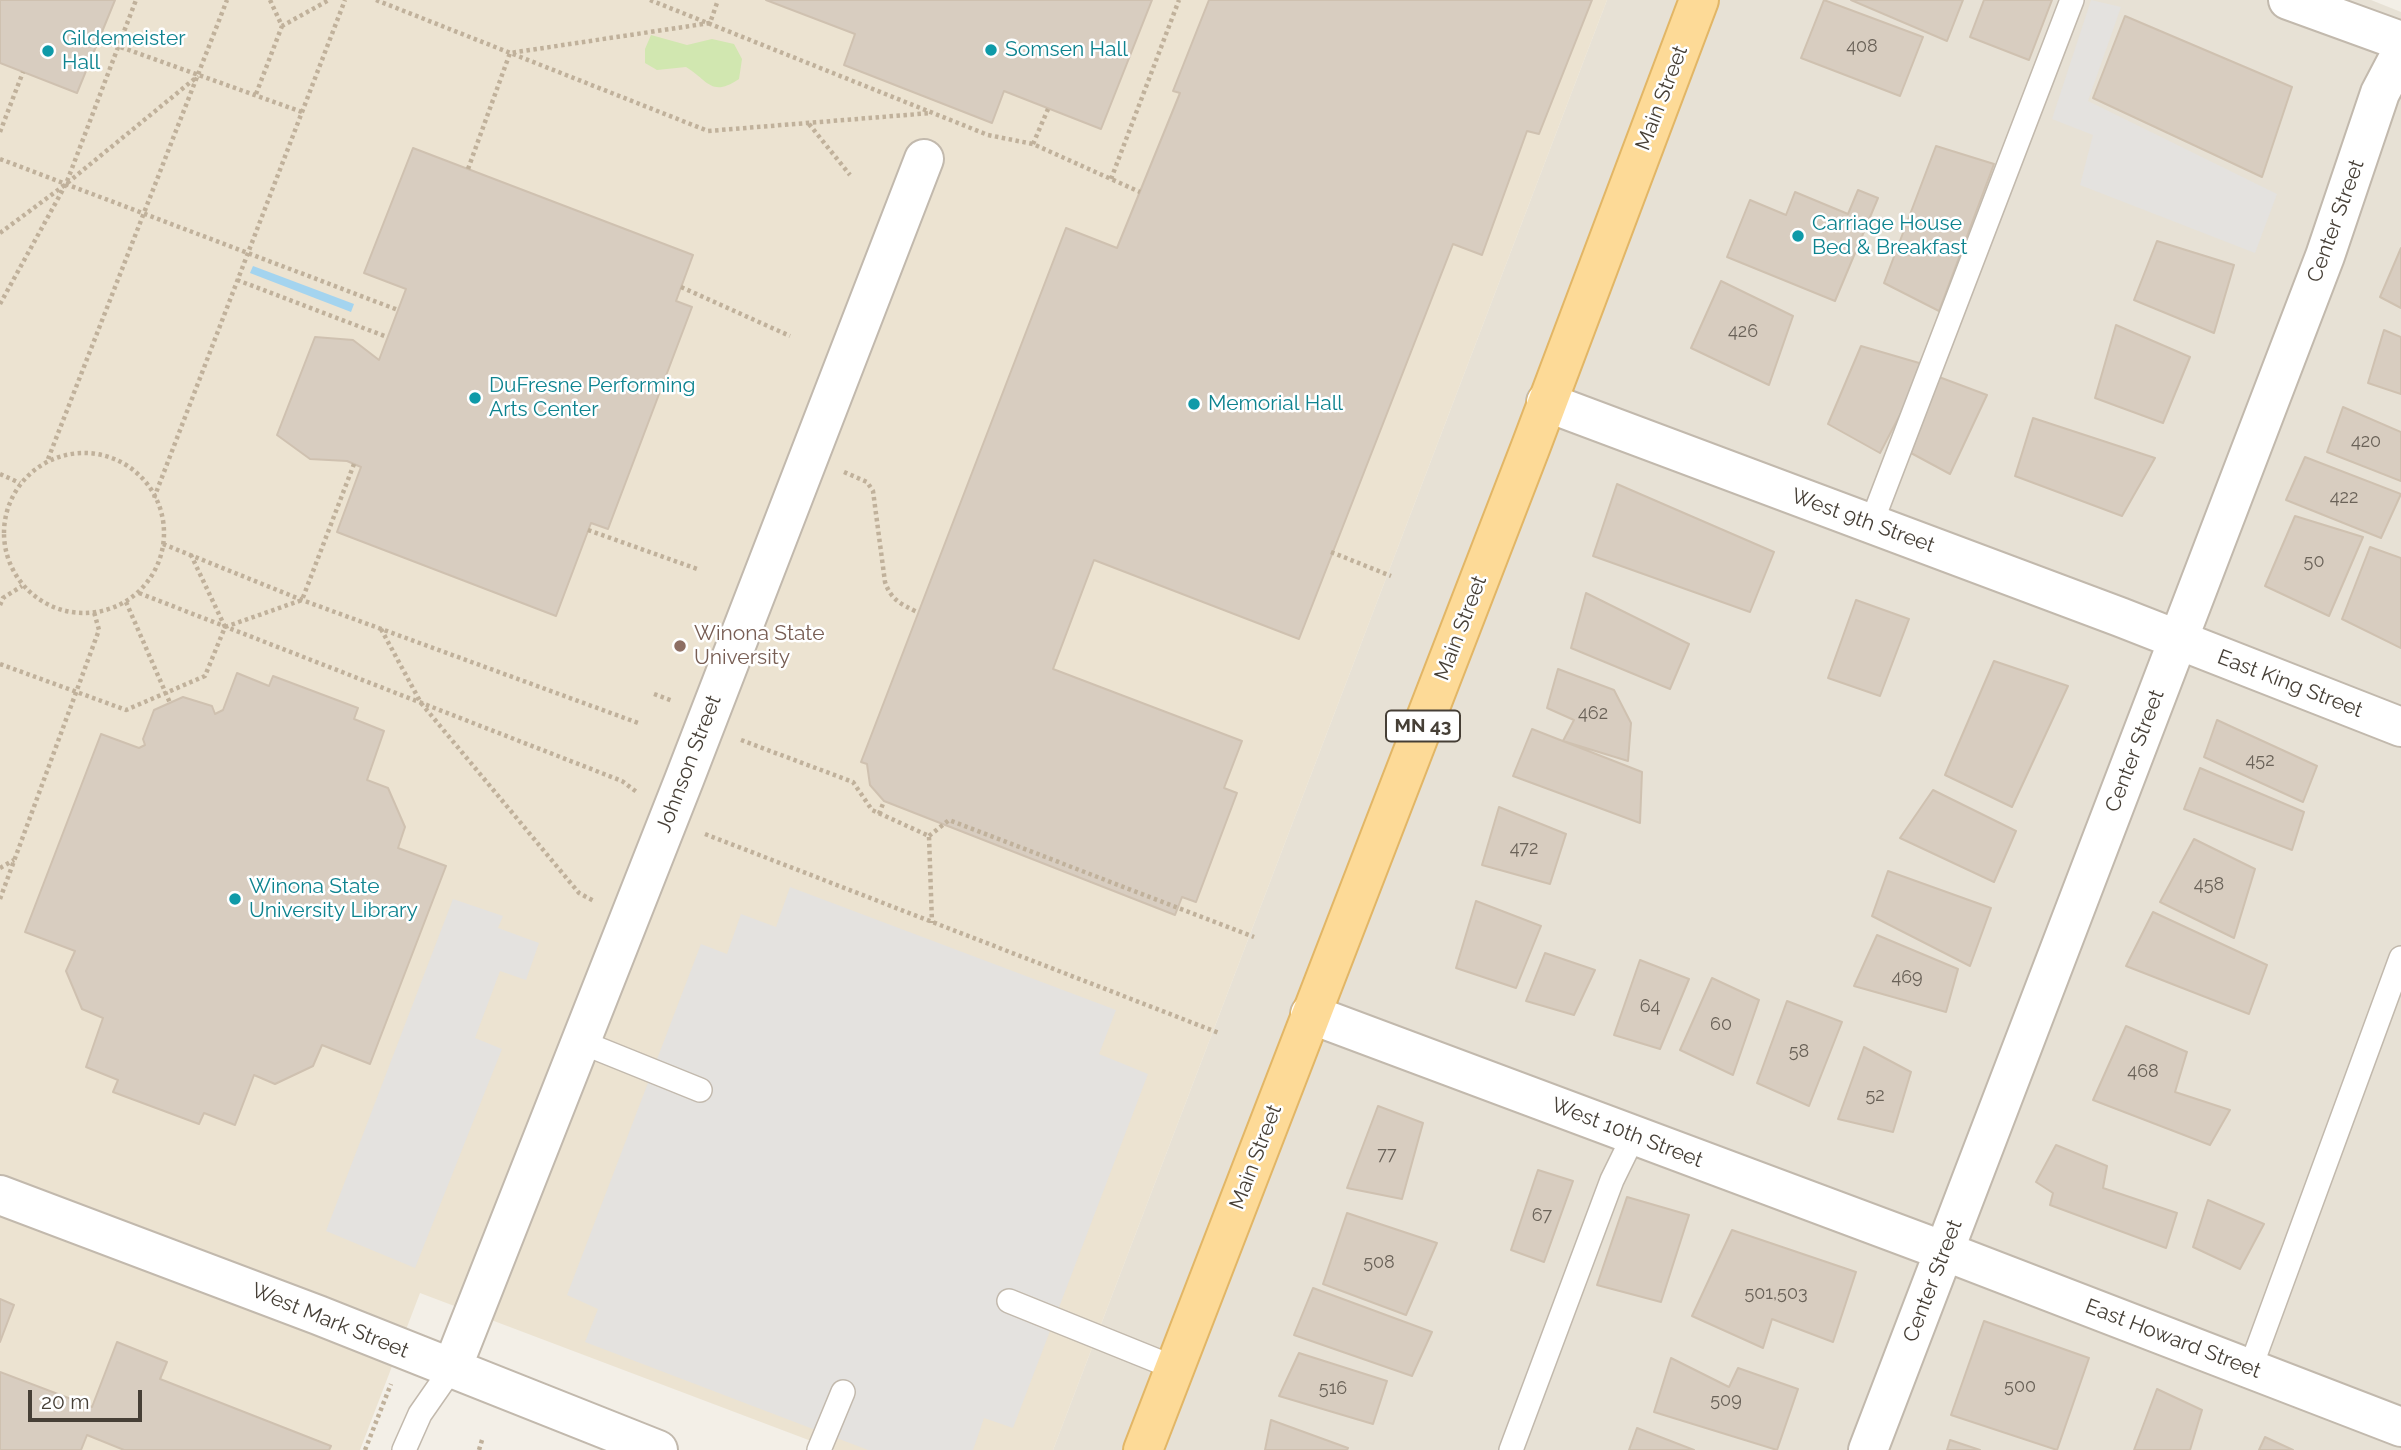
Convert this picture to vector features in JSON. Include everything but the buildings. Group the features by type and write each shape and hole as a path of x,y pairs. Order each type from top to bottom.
{"main road":[{"name":"Main Street","path":"1143,1450 1699,0"}],"street":[{"path":"2288,0 2401,41"},
{"name":"Center Street","path":"1868,1450 2325,256 2380,93 2401,53"},
{"name":"Johnson Street","path":"452,1368 924,159"},
{"name":"West 9th Street","path":"1546,402 2178,641"},
{"name":"East King Street","path":"2178,641 2401,727"},
{"name":"West 10th Street","path":"1310,1014 1944,1251"},
{"name":"West Mark Street","path":"0,1195 658,1450"},
{"name":"East Howard Street","path":"1944,1251 2401,1427"}],"lane":[{"path":"1871,524 2073,0"},
{"path":"2250,1369 2401,958"},
{"path":"581,1042 700,1090"},
{"path":"1511,1450 1612,1180 1634,1135"},
{"path":"1009,1301 1175,1368"},
{"path":"404,1450 420,1414 452,1368"},
{"path":"820,1450 843,1392"}],"path":[{"path":"0,304 66,184 136,0"},
{"path":"48,459 146,215 227,0"},
{"path":"270,0 282,26"},
{"path":"256,94 282,26 329,0"},
{"path":"154,498 345,0"},
{"path":"376,0 708,131 931,113"},
{"path":"650,0 988,135 1033,144 1140,192"},
{"path":"710,23 718,0"},
{"path":"1111,179 1179,0"},
{"path":"510,53 710,23"},
{"path":"101,40 302,112"},
{"path":"468,169 510,53"},
{"path":"0,132 23,72"},
{"path":"0,233 66,184 198,75"},
{"path":"1033,144 1048,109"},
{"path":"808,123 850,175"},
{"path":"0,159 398,310"},
{"path":"237,280 387,337"},
{"path":"681,287 790,336"},
{"path":"80,451 111,456 137,470 154,498 162,520 163,544 155,572 139,593 126,602 94,612 67,613 43,604 22,586 2,554 2,527 9,505 20,483 48,459 80,451"},
{"path":"808,460 867,482 873,491 885,582 890,595 917,612"},
{"path":"225,627 302,600 354,464"},
{"path":"0,474 20,483"},
{"path":"588,530 700,570"},
{"path":"163,544 302,600 641,724"},
{"path":"1331,552 1391,576"},
{"path":"0,664 125,710 205,676 225,627 191,555"},
{"path":"0,605 3,598 22,586"},
{"path":"126,602 170,703"},
{"path":"0,899 99,630 94,612"},
{"path":"381,629 421,703 579,893 629,918"},
{"path":"654,694 674,701"},
{"path":"731,736 853,782 861,797 879,814 929,836"},
{"path":"879,814 884,801"},
{"path":"929,836 948,820 1254,937"},
{"path":"929,836 932,923"},
{"path":"0,868 15,860"},
{"path":"365,1450 404,1351"},
{"path":"479,1450 482,1440"}],"shaded area":[{"name":"Winona State University","path":"0,0 1607,0 1053,1450 835,1450 420,1293 360,1450 0,1450"},
{"path":"1607,0 2371,0 2401,12 2401,1450 1053,1450"},
{"path":"2091,0 2121,7 2088,101 2277,194 2255,253 2080,185 2093,135 2052,119"},
{"path":"790,887 1116,1010 1099,1054 1148,1074 1013,1428 984,1418 973,1450 868,1450 585,1342 598,1309 567,1295 701,944 727,954 741,914 776,927"},
{"path":"453,899 503,916 498,928 539,943 526,980 500,971 475,1038 502,1049 415,1268 326,1231"}],"green space":[{"path":"651,35 687,45 712,39 734,44 742,59 739,79 716,87 686,67 657,70 645,63 645,49"}],"water":[{"path":"253,266 354,304 351,312 250,273"}],"place":[{"name":"Somsen Hall","path":"991,50"},
{"name":"Gildemeister Hall","path":"48,51"},
{"name":"Carriage House Bed & Breakfast","path":"1798,236"},
{"name":"DuFresne Performing Arts Center","path":"475,398"},
{"name":"Memorial Hall","path":"1194,404"},
{"name":"Winona State University","path":"680,646"},
{"name":"Winona State University Library","path":"235,899"}]}
